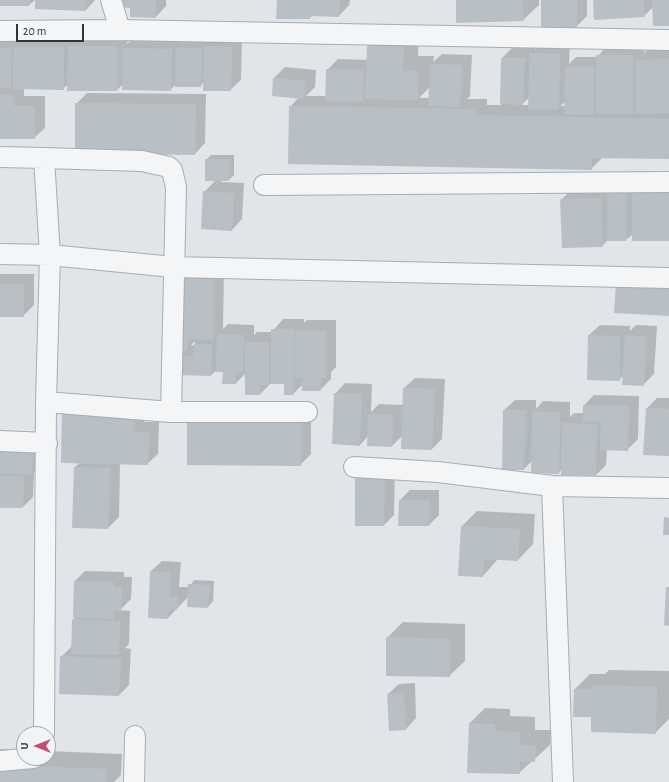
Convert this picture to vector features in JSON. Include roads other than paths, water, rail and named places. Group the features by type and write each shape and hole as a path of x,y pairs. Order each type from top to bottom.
{"street":[{"path":"111,0 120,30"},
{"path":"0,31 120,30 669,40"},
{"path":"0,157 142,161 169,167 172,170 176,186 170,412"},
{"path":"44,158 50,255 46,402 47,443 44,726"},
{"path":"264,185 669,182"},
{"path":"0,254 50,255 173,267 669,278"},
{"path":"46,402 170,412 307,412"},
{"path":"0,442 47,443"},
{"path":"354,467 438,472 552,486 669,488"},
{"path":"552,486 563,782"},
{"path":"134,782 135,736"},
{"path":"0,761 16,760"}]}
